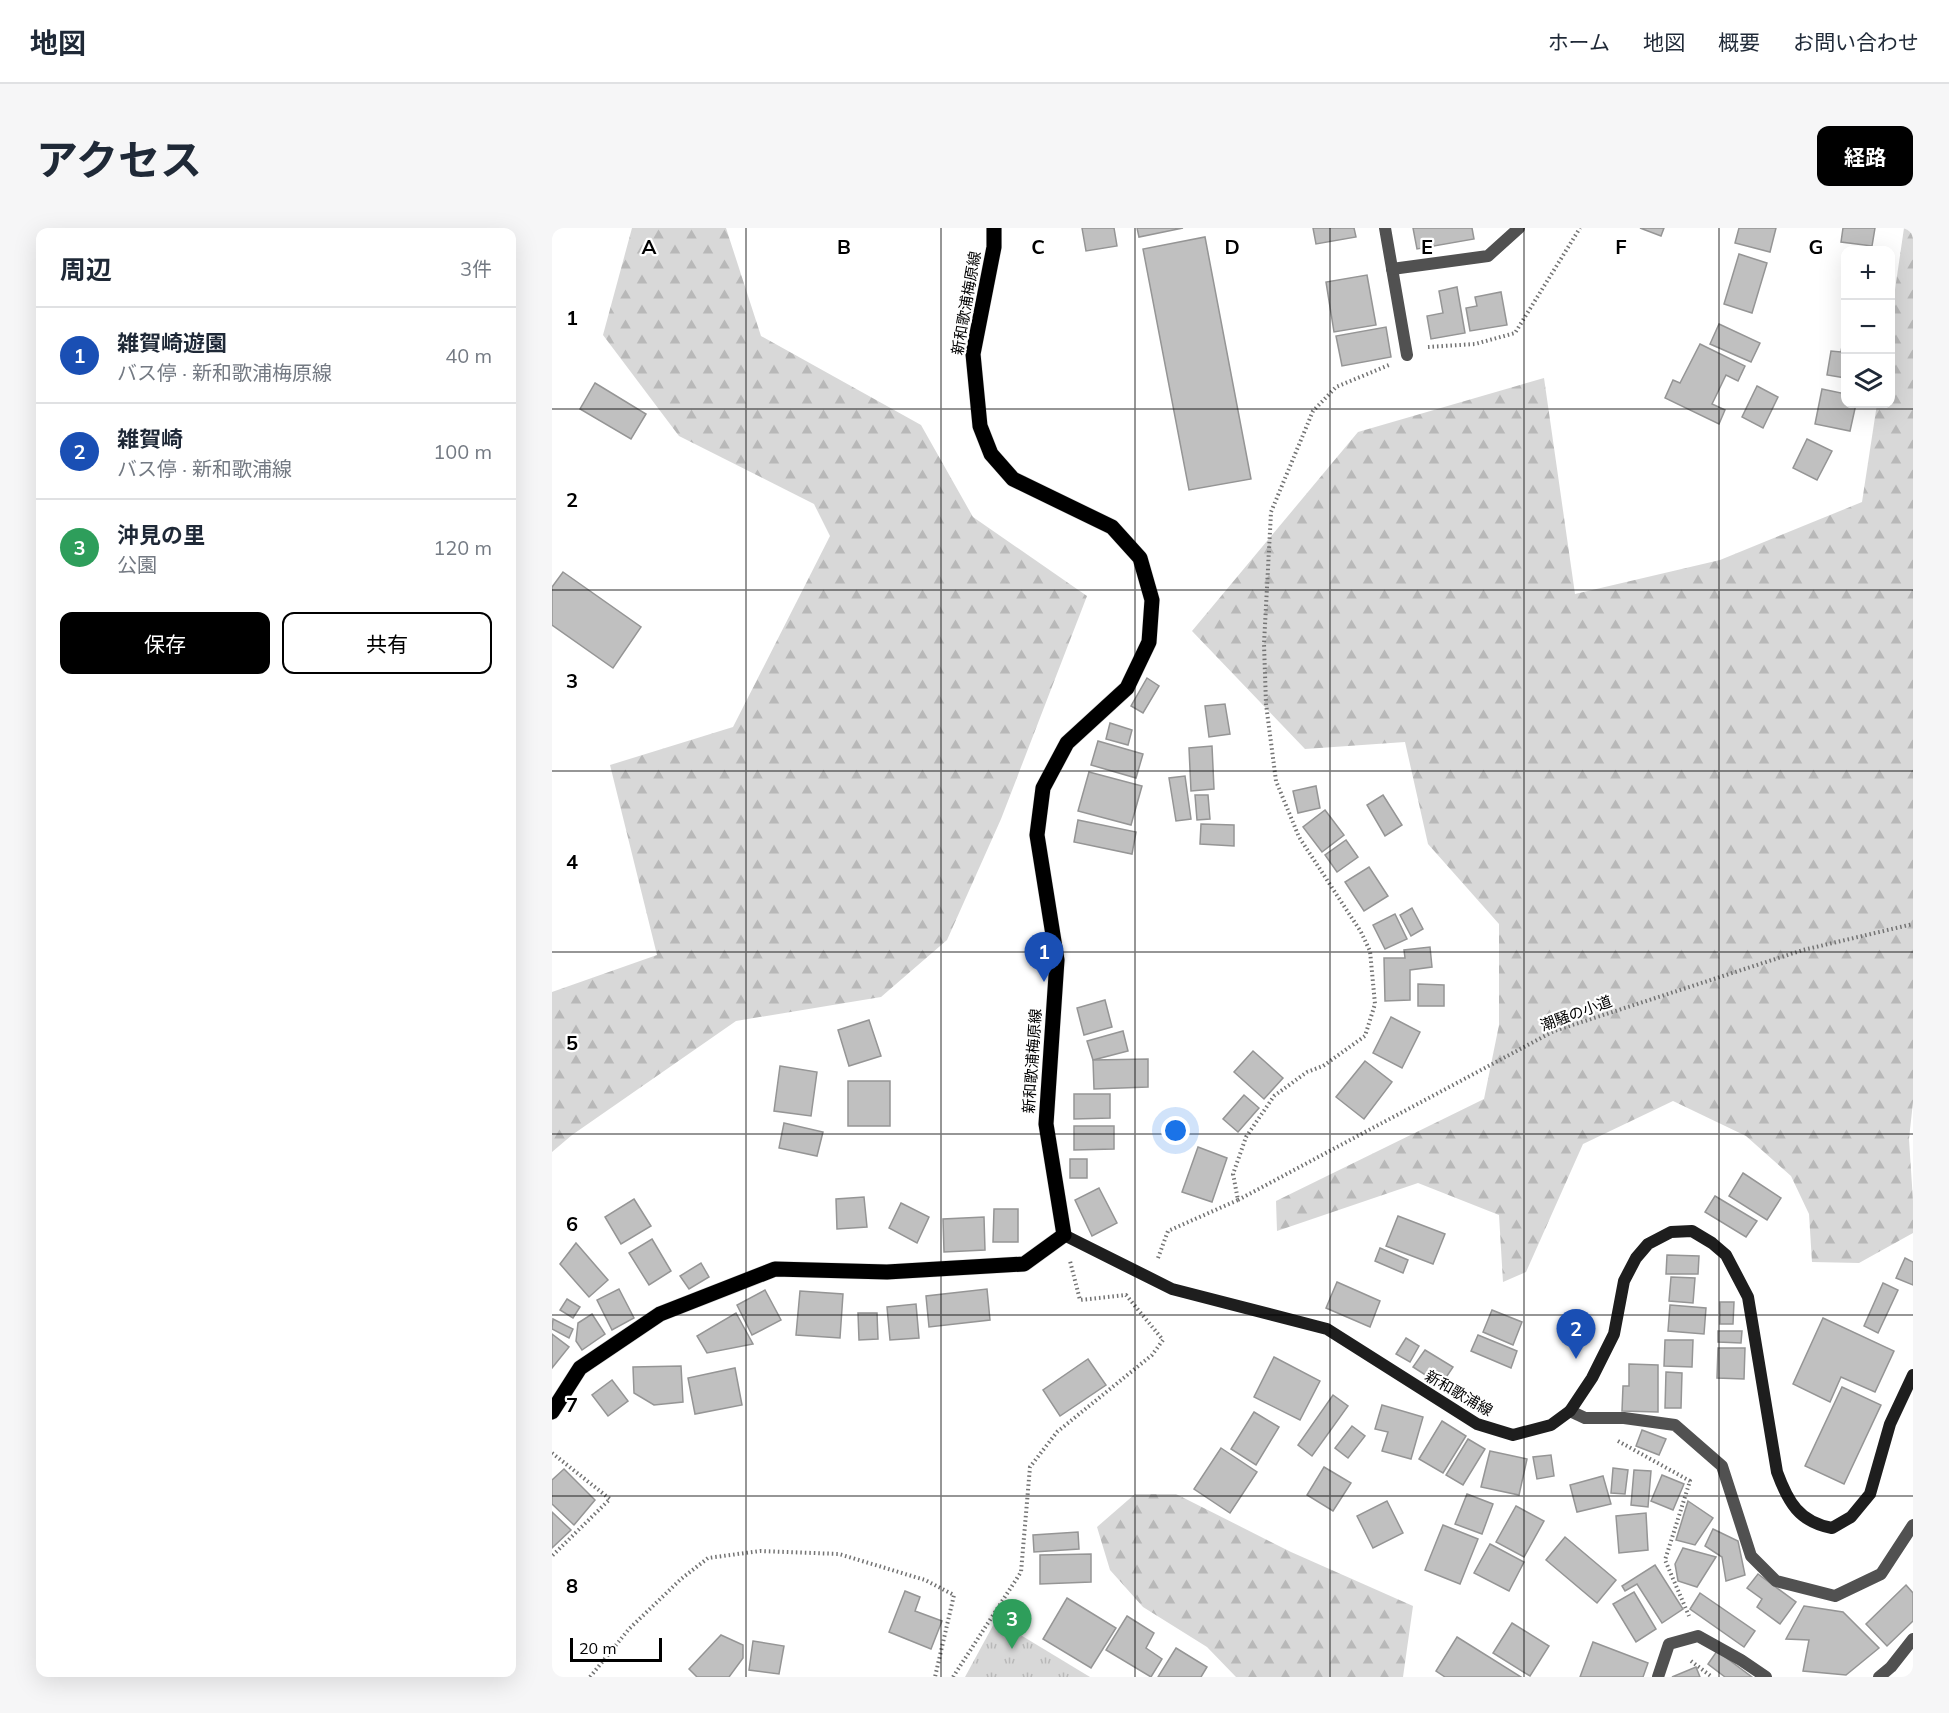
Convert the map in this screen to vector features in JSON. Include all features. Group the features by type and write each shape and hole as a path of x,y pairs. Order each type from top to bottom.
{"main road":[{"name":"新和歌浦梅原線","path":"994,228 994,247 973,354 980,426 991,454 1013,479 1112,527 1140,558 1152,600 1149,642 1127,688 1067,743 1043,788 1037,835 1058,960 1046,1124 1064,1235"},
{"name":"新和歌浦線","path":"1064,1235 1172,1289 1327,1329 1478,1424 1513,1435 1551,1425 1570,1411 1592,1378 1614,1334 1624,1281 1636,1258 1648,1244 1671,1232 1692,1232 1726,1255 1748,1297 1777,1472 1786,1496 1799,1513 1815,1525 1832,1528 1851,1517 1870,1494 1890,1424 1913,1375"},
{"path":"552,1412 579,1368 660,1314 775,1269 887,1272 1024,1264 1064,1235"}],"street":[{"path":"1385,228 1407,355"},
{"path":"1392,269 1488,256 1519,228"},
{"path":"1570,1411 1585,1418 1624,1418 1675,1425 1722,1466 1751,1556 1776,1581 1834,1596 1881,1574 1913,1525"},
{"path":"1658,1677 1669,1644 1698,1636 1766,1677"},
{"path":"1879,1677 1891,1667 1913,1640"}],"path":[{"path":"1238,1200 1233,1174 1246,1137 1274,1096 1307,1072 1323,1066 1365,1036 1375,1004 1370,951 1361,932 1299,837 1276,781 1266,704 1264,644 1271,512 1313,411 1336,387 1390,365 1420,347 1475,344 1515,333 1580,228"},
{"name":"潮騒の小道","path":"1151,1278 1168,1231 1238,1200 1554,1031 1803,950 1913,924"},
{"path":"953,1677 1021,1572 1030,1467 1057,1432 1152,1355 1163,1340 1126,1295 1080,1300 1064,1235"},
{"path":"1585,1418 1591,1425 1690,1481 1665,1560 1698,1636"},
{"path":"552,1454 610,1499 552,1556"},
{"path":"590,1677 629,1629 681,1579 708,1558 760,1551 839,1554 925,1580 954,1595 935,1677"},
{"path":"996,1620 999,1605"}],"green space":[{"path":"632,228 726,228 761,336 921,425 973,517 1087,596 1001,819 947,940 881,997 736,1021 572,1135 552,1152 552,992 657,955 610,765 733,727 830,536 814,504 679,436 603,335"},
{"path":"1904,228 1913,228 1913,1102 1909,1139 1913,1233 1859,1263 1812,1262 1809,1214 1791,1176 1746,1136 1673,1101 1583,1144 1526,1272 1503,1282 1499,1215 1418,1183 1277,1231 1276,1201 1484,1099 1499,1025 1499,924 1428,844 1405,742 1305,749 1192,631 1358,432 1544,378 1575,594 1720,560 1862,502 1876,408 1895,408 1895,290"},
{"path":"1135,1494 1176,1494 1291,1552 1413,1606 1403,1677 1236,1677 1207,1647 1143,1607 1110,1570 1097,1527"},
{"path":"996,1620 1090,1677 965,1677"}],"building":[{"path":"1082,228 1114,228 1117,246 1086,251"},
{"path":"1137,228 1183,228 1139,237"},
{"path":"1313,228 1354,228 1356,237 1316,244"},
{"path":"1413,228 1472,228 1474,239 1417,249"},
{"path":"1640,228 1664,228 1661,236"},
{"path":"1739,228 1776,228 1770,252 1735,243"},
{"path":"1843,228 1875,228 1872,246 1841,242"},
{"path":"1205,237 1251,479 1189,490 1143,249"},
{"path":"1739,254 1767,263 1752,313 1724,304"},
{"path":"1367,275 1376,325 1334,332 1326,282"},
{"path":"1457,287 1465,333 1431,339 1427,316 1443,313 1439,291"},
{"path":"1501,292 1507,325 1470,331 1466,308 1477,306 1475,297"},
{"path":"1719,324 1760,343 1751,362 1710,344"},
{"path":"1386,327 1391,357 1342,366 1336,336"},
{"path":"1700,344 1745,366 1738,381 1726,375 1712,404 1725,410 1719,424 1665,398 1673,380 1680,383"},
{"path":"1831,351 1841,352 1841,377 1827,375"},
{"path":"595,383 646,414 631,439 580,409"},
{"path":"1757,386 1778,397 1763,428 1742,417"},
{"path":"1822,389 1841,393 1841,408 1855,408 1850,431 1815,424"},
{"path":"1807,439 1832,451 1817,480 1793,468"},
{"path":"563,572 641,627 613,668 552,625 552,587"},
{"path":"1147,678 1159,686 1143,713 1131,706"},
{"path":"1225,704 1230,734 1209,737 1205,706"},
{"path":"1110,723 1132,730 1128,745 1106,739"},
{"path":"1098,741 1143,754 1136,778 1091,765"},
{"path":"1212,746 1214,789 1191,791 1189,748"},
{"path":"1089,772 1142,786 1131,825 1078,811"},
{"path":"1185,776 1191,819 1176,821 1169,778"},
{"path":"1316,786 1320,808 1298,813 1293,791"},
{"path":"1195,795 1208,795 1210,819 1197,820"},
{"path":"1383,795 1402,825 1385,836 1367,805"},
{"path":"1325,810 1344,835 1322,852 1303,827"},
{"path":"1078,820 1136,832 1132,854 1074,842"},
{"path":"1201,824 1234,825 1234,846 1200,844"},
{"path":"1346,840 1358,857 1337,872 1325,855"},
{"path":"1369,867 1388,896 1364,911 1345,882"},
{"path":"1412,908 1423,929 1411,936 1400,915"},
{"path":"1395,914 1407,939 1385,949 1373,925"},
{"path":"1430,947 1432,967 1410,970 1410,1000 1385,1001 1384,958 1405,958 1404,950"},
{"path":"1418,984 1444,985 1444,1006 1418,1006"},
{"path":"1105,1000 1112,1027 1084,1035 1077,1008"},
{"path":"1391,1017 1420,1032 1402,1068 1373,1053"},
{"path":"869,1020 881,1056 849,1066 838,1030"},
{"path":"1123,1031 1128,1051 1093,1060 1087,1041"},
{"path":"1253,1051 1283,1078 1264,1099 1234,1072"},
{"path":"1148,1059 1148,1087 1094,1089 1093,1060"},
{"path":"1365,1061 1392,1082 1364,1119 1336,1097"},
{"path":"780,1066 817,1072 811,1116 774,1111"},
{"path":"848,1081 890,1081 890,1126 848,1126"},
{"path":"1074,1094 1110,1094 1110,1118 1074,1119"},
{"path":"1244,1095 1259,1108 1238,1132 1223,1119"},
{"path":"784,1123 823,1132 817,1156 779,1148"},
{"path":"1074,1126 1114,1126 1114,1149 1074,1150"},
{"path":"1198,1147 1227,1158 1212,1202 1182,1192"},
{"path":"1070,1159 1087,1159 1087,1178 1070,1178"},
{"path":"1743,1173 1781,1198 1767,1220 1729,1196"},
{"path":"1099,1188 1117,1223 1092,1236 1075,1200"},
{"path":"1715,1196 1757,1221 1746,1237 1705,1212"},
{"path":"864,1197 867,1227 837,1229 836,1199"},
{"path":"634,1199 651,1226 621,1244 605,1217"},
{"path":"901,1203 929,1217 917,1243 889,1228"},
{"path":"994,1209 1018,1209 1018,1242 993,1242"},
{"path":"1398,1216 1445,1234 1433,1264 1386,1246"},
{"path":"984,1217 985,1250 944,1252 943,1219"},
{"path":"652,1239 671,1271 649,1285 629,1253"},
{"path":"576,1243 608,1280 589,1297 560,1264"},
{"path":"1380,1248 1408,1260 1403,1273 1375,1261"},
{"path":"1667,1255 1699,1256 1698,1274 1666,1274"},
{"path":"1905,1258 1913,1262 1913,1285 1896,1278"},
{"path":"701,1263 709,1277 689,1289 680,1276"},
{"path":"1671,1277 1695,1278 1693,1303 1669,1301"},
{"path":"1337,1282 1380,1301 1370,1327 1326,1308"},
{"path":"1883,1283 1898,1290 1878,1333 1864,1326"},
{"path":"619,1289 634,1318 612,1330 597,1300"},
{"path":"987,1289 990,1320 929,1327 926,1296"},
{"path":"765,1290 781,1320 752,1335 737,1305"},
{"path":"800,1291 843,1294 840,1338 796,1335"},
{"path":"567,1299 580,1307 573,1318 560,1310"},
{"path":"1720,1302 1734,1302 1733,1324 1720,1324"},
{"path":"916,1304 919,1338 890,1340 887,1307"},
{"path":"1670,1305 1706,1308 1704,1334 1668,1331"},
{"path":"1492,1310 1522,1322 1513,1345 1483,1332"},
{"path":"736,1313 753,1344 707,1353 697,1336"},
{"path":"858,1313 877,1313 878,1339 859,1340"},
{"path":"592,1314 605,1334 582,1350 576,1341 578,1323"},
{"path":"1823,1318 1894,1351 1875,1392 1841,1377 1830,1402 1793,1384"},
{"path":"553,1319 573,1329 569,1338 552,1329"},
{"path":"1718,1331 1742,1331 1741,1343 1718,1342"},
{"path":"552,1334 569,1347 552,1368"},
{"path":"1478,1335 1517,1351 1511,1368 1471,1351"},
{"path":"1406,1338 1419,1346 1410,1362 1396,1354"},
{"path":"1665,1340 1693,1340 1692,1367 1664,1366"},
{"path":"1718,1348 1745,1348 1744,1379 1717,1378"},
{"path":"1425,1350 1453,1367 1441,1385 1413,1367"},
{"path":"1274,1357 1320,1381 1300,1420 1254,1397"},
{"path":"1088,1359 1106,1385 1060,1416 1043,1390"},
{"path":"1629,1364 1658,1365 1658,1412 1622,1411 1623,1386 1629,1386"},
{"path":"681,1366 683,1402 654,1405 634,1393 633,1367"},
{"path":"735,1368 742,1405 695,1414 688,1378"},
{"path":"1666,1372 1682,1373 1681,1408 1665,1408"},
{"path":"612,1380 628,1401 608,1416 592,1395"},
{"path":"1842,1387 1881,1405 1844,1484 1805,1466"},
{"path":"1333,1395 1348,1406 1312,1456 1298,1445"},
{"path":"1382,1405 1423,1417 1411,1459 1382,1451 1388,1432 1375,1429"},
{"path":"1254,1412 1279,1427 1256,1465 1231,1449"},
{"path":"1442,1421 1466,1436 1443,1473 1419,1459"},
{"path":"1352,1426 1365,1436 1348,1458 1335,1448"},
{"path":"1642,1430 1666,1439 1659,1455 1636,1446"},
{"path":"1468,1439 1485,1449 1463,1485 1446,1475"},
{"path":"1221,1448 1257,1472 1230,1513 1194,1489"},
{"path":"1490,1451 1527,1459 1519,1495 1481,1487"},
{"path":"1551,1455 1554,1476 1537,1479 1533,1457"},
{"path":"1324,1467 1351,1483 1333,1511 1307,1495"},
{"path":"1613,1468 1628,1470 1625,1494 1611,1493"},
{"path":"564,1469 595,1500 574,1525 552,1504 552,1480"},
{"path":"1634,1470 1651,1471 1648,1507 1631,1505"},
{"path":"1662,1475 1684,1484 1673,1510 1651,1501"},
{"path":"1603,1476 1611,1504 1577,1512 1570,1485"},
{"path":"1467,1494 1493,1504 1482,1534 1455,1524"},
{"path":"1387,1501 1403,1533 1373,1548 1357,1516"},
{"path":"1688,1501 1713,1518 1695,1545 1676,1540"},
{"path":"1516,1506 1544,1521 1524,1557 1496,1542"},
{"path":"552,1512 571,1530 552,1548"},
{"path":"1646,1513 1648,1550 1619,1553 1616,1516"},
{"path":"1443,1525 1478,1539 1460,1584 1425,1570"},
{"path":"1713,1529 1738,1541 1745,1575 1726,1581 1722,1557 1705,1546"},
{"path":"1078,1532 1079,1549 1034,1552 1033,1535"},
{"path":"1565,1537 1616,1580 1597,1603 1546,1560"},
{"path":"1490,1544 1524,1562 1509,1591 1474,1573"},
{"path":"1683,1548 1716,1557 1697,1587 1678,1581 1675,1564"},
{"path":"1091,1554 1091,1582 1040,1584 1040,1555"},
{"path":"1655,1565 1683,1609 1662,1623 1637,1584 1625,1591 1622,1586"},
{"path":"1758,1574 1796,1602 1780,1624 1757,1607 1762,1599 1747,1588"},
{"path":"1906,1585 1913,1593 1913,1621 1887,1646 1866,1624"},
{"path":"905,1591 920,1597 915,1611 942,1621 931,1649 889,1632"},
{"path":"1634,1592 1656,1629 1636,1642 1613,1604"},
{"path":"1700,1593 1755,1631 1744,1647 1690,1609"},
{"path":"1067,1598 1116,1628 1091,1668 1043,1639"},
{"path":"1804,1606 1843,1612 1879,1648 1846,1675 1803,1671 1809,1640 1786,1639"},
{"path":"1127,1616 1154,1633 1146,1648 1162,1659 1151,1677 1106,1650"},
{"path":"1512,1623 1549,1646 1530,1676 1493,1653"},
{"path":"721,1635 743,1645 743,1658 729,1677 697,1677 689,1669"},
{"path":"1457,1637 1521,1677 1445,1677 1436,1671"},
{"path":"753,1641 784,1646 779,1674 749,1670"},
{"path":"1593,1642 1648,1663 1643,1677 1580,1677"},
{"path":"1176,1648 1207,1667 1201,1677 1158,1677"},
{"path":"1717,1651 1752,1677 1725,1677 1708,1664"},
{"path":"1696,1667 1700,1677 1672,1677"}],"place":[{"name":"雑賀崎遊園","path":"1044,982"},
{"name":"雑賀崎","path":"1576,1359"},
{"name":"沖見の里","path":"1012,1649"}]}
